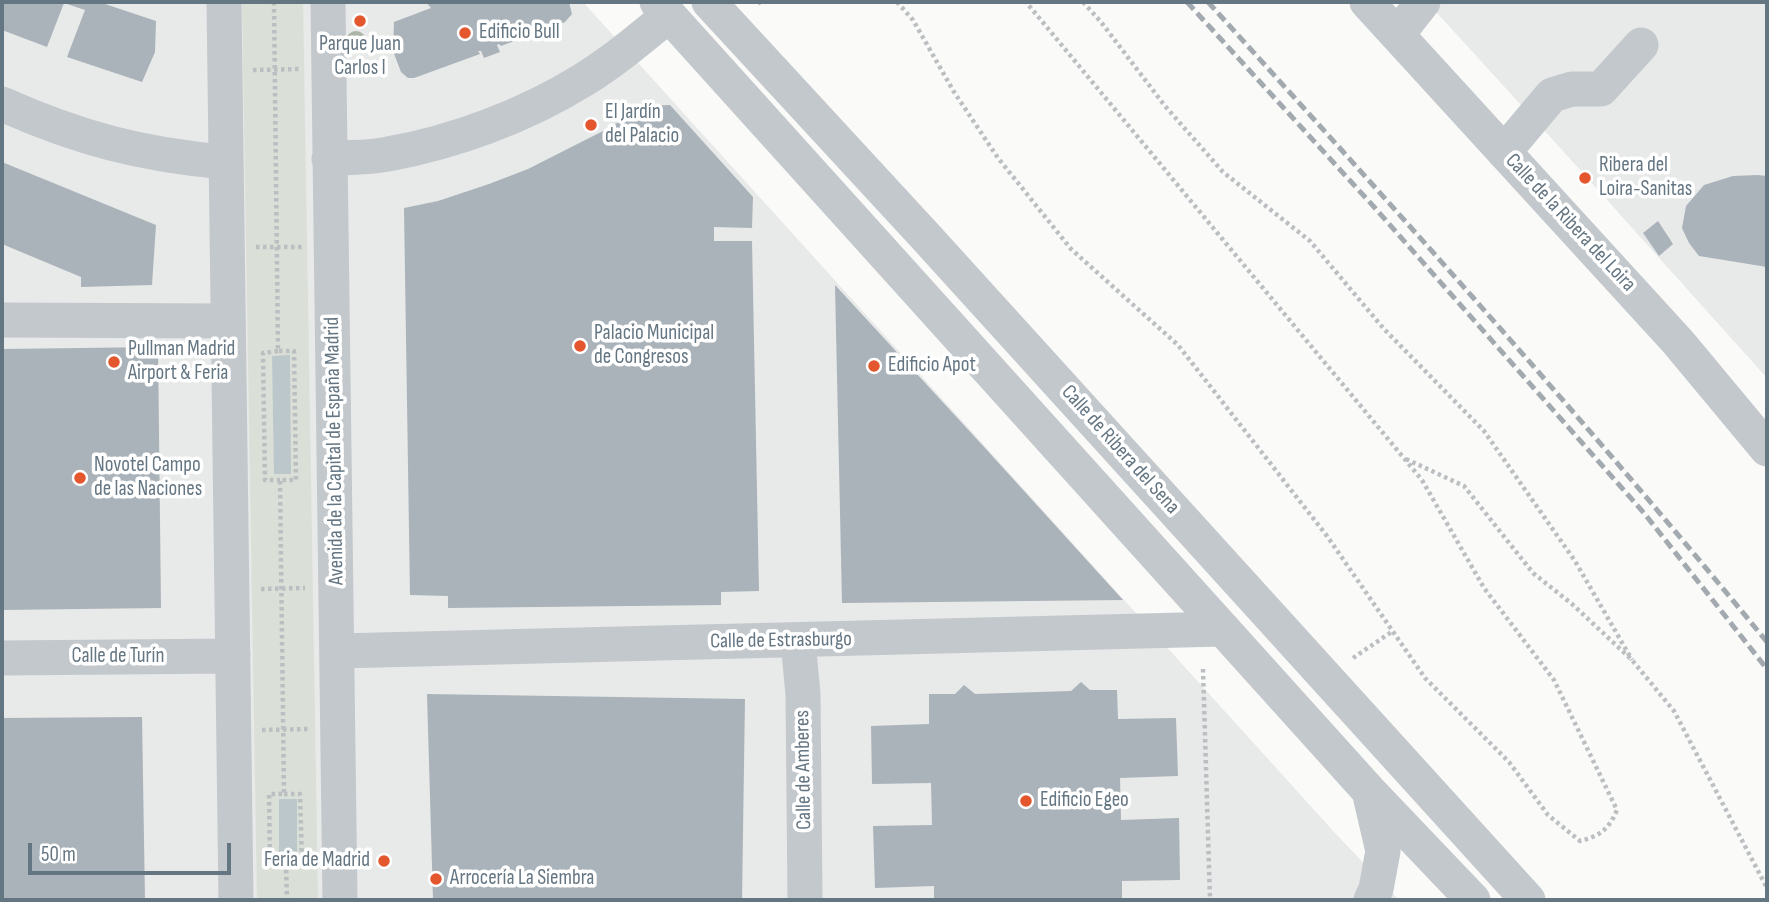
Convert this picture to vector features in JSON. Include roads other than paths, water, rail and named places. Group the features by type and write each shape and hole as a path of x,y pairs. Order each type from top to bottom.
{"street":[{"path":"224,2 236,900"},
{"name":"Avenida de la Capital de España Madrid","path":"328,2 340,900"},
{"name":"Calle de Ribera del Sena","path":"709,2 936,247 1528,900"},
{"name":"Calle de la Ribera del Loira","path":"1367,2 1678,342 1767,449"},
{"path":"1397,35 1423,2"},
{"path":"329,159 386,155 435,142 511,116 583,80 628,50 663,9"},
{"name":"Calle de Ribera del Sena","path":"663,9 1369,791 1473,900"},
{"path":"1504,152 1552,95 1572,89 1601,89 1640,45"},
{"path":"2,104 84,137 130,150 225,162"},
{"path":"2,338 14,338 17,320 228,321"},
{"name":"Calle de Estrasburgo","path":"338,651 1223,629"},
{"name":"Calle de Amberes","path":"799,640 803,694 805,900"},
{"name":"Calle de Turín","path":"2,658 233,656"},
{"path":"1369,791 1383,851 1376,889 1371,900"}],"railway":[{"path":"1187,2 1375,208 1644,513 1767,669"},
{"path":"1208,2 1562,399 1767,642"}],"place":[{"name":"Parque Juan Carlos I","path":"360,21"},
{"name":"Edificio Bull","path":"465,33"},
{"name":"El Jardín del Palacio","path":"591,125"},
{"name":"Ribera del Loira-Sanitas","path":"1585,178"},
{"name":"Palacio Municipal de Congresos","path":"580,346"},
{"name":"Pullman Madrid Airport & Feria","path":"114,362"},
{"name":"Edificio Apot","path":"874,366"},
{"name":"Novotel Campo de las Naciones","path":"80,478"},
{"name":"Edificio Egeo","path":"1026,801"},
{"name":"Feria de Madrid","path":"384,861"},
{"name":"Arrocería La Siembra","path":"436,879"}]}
